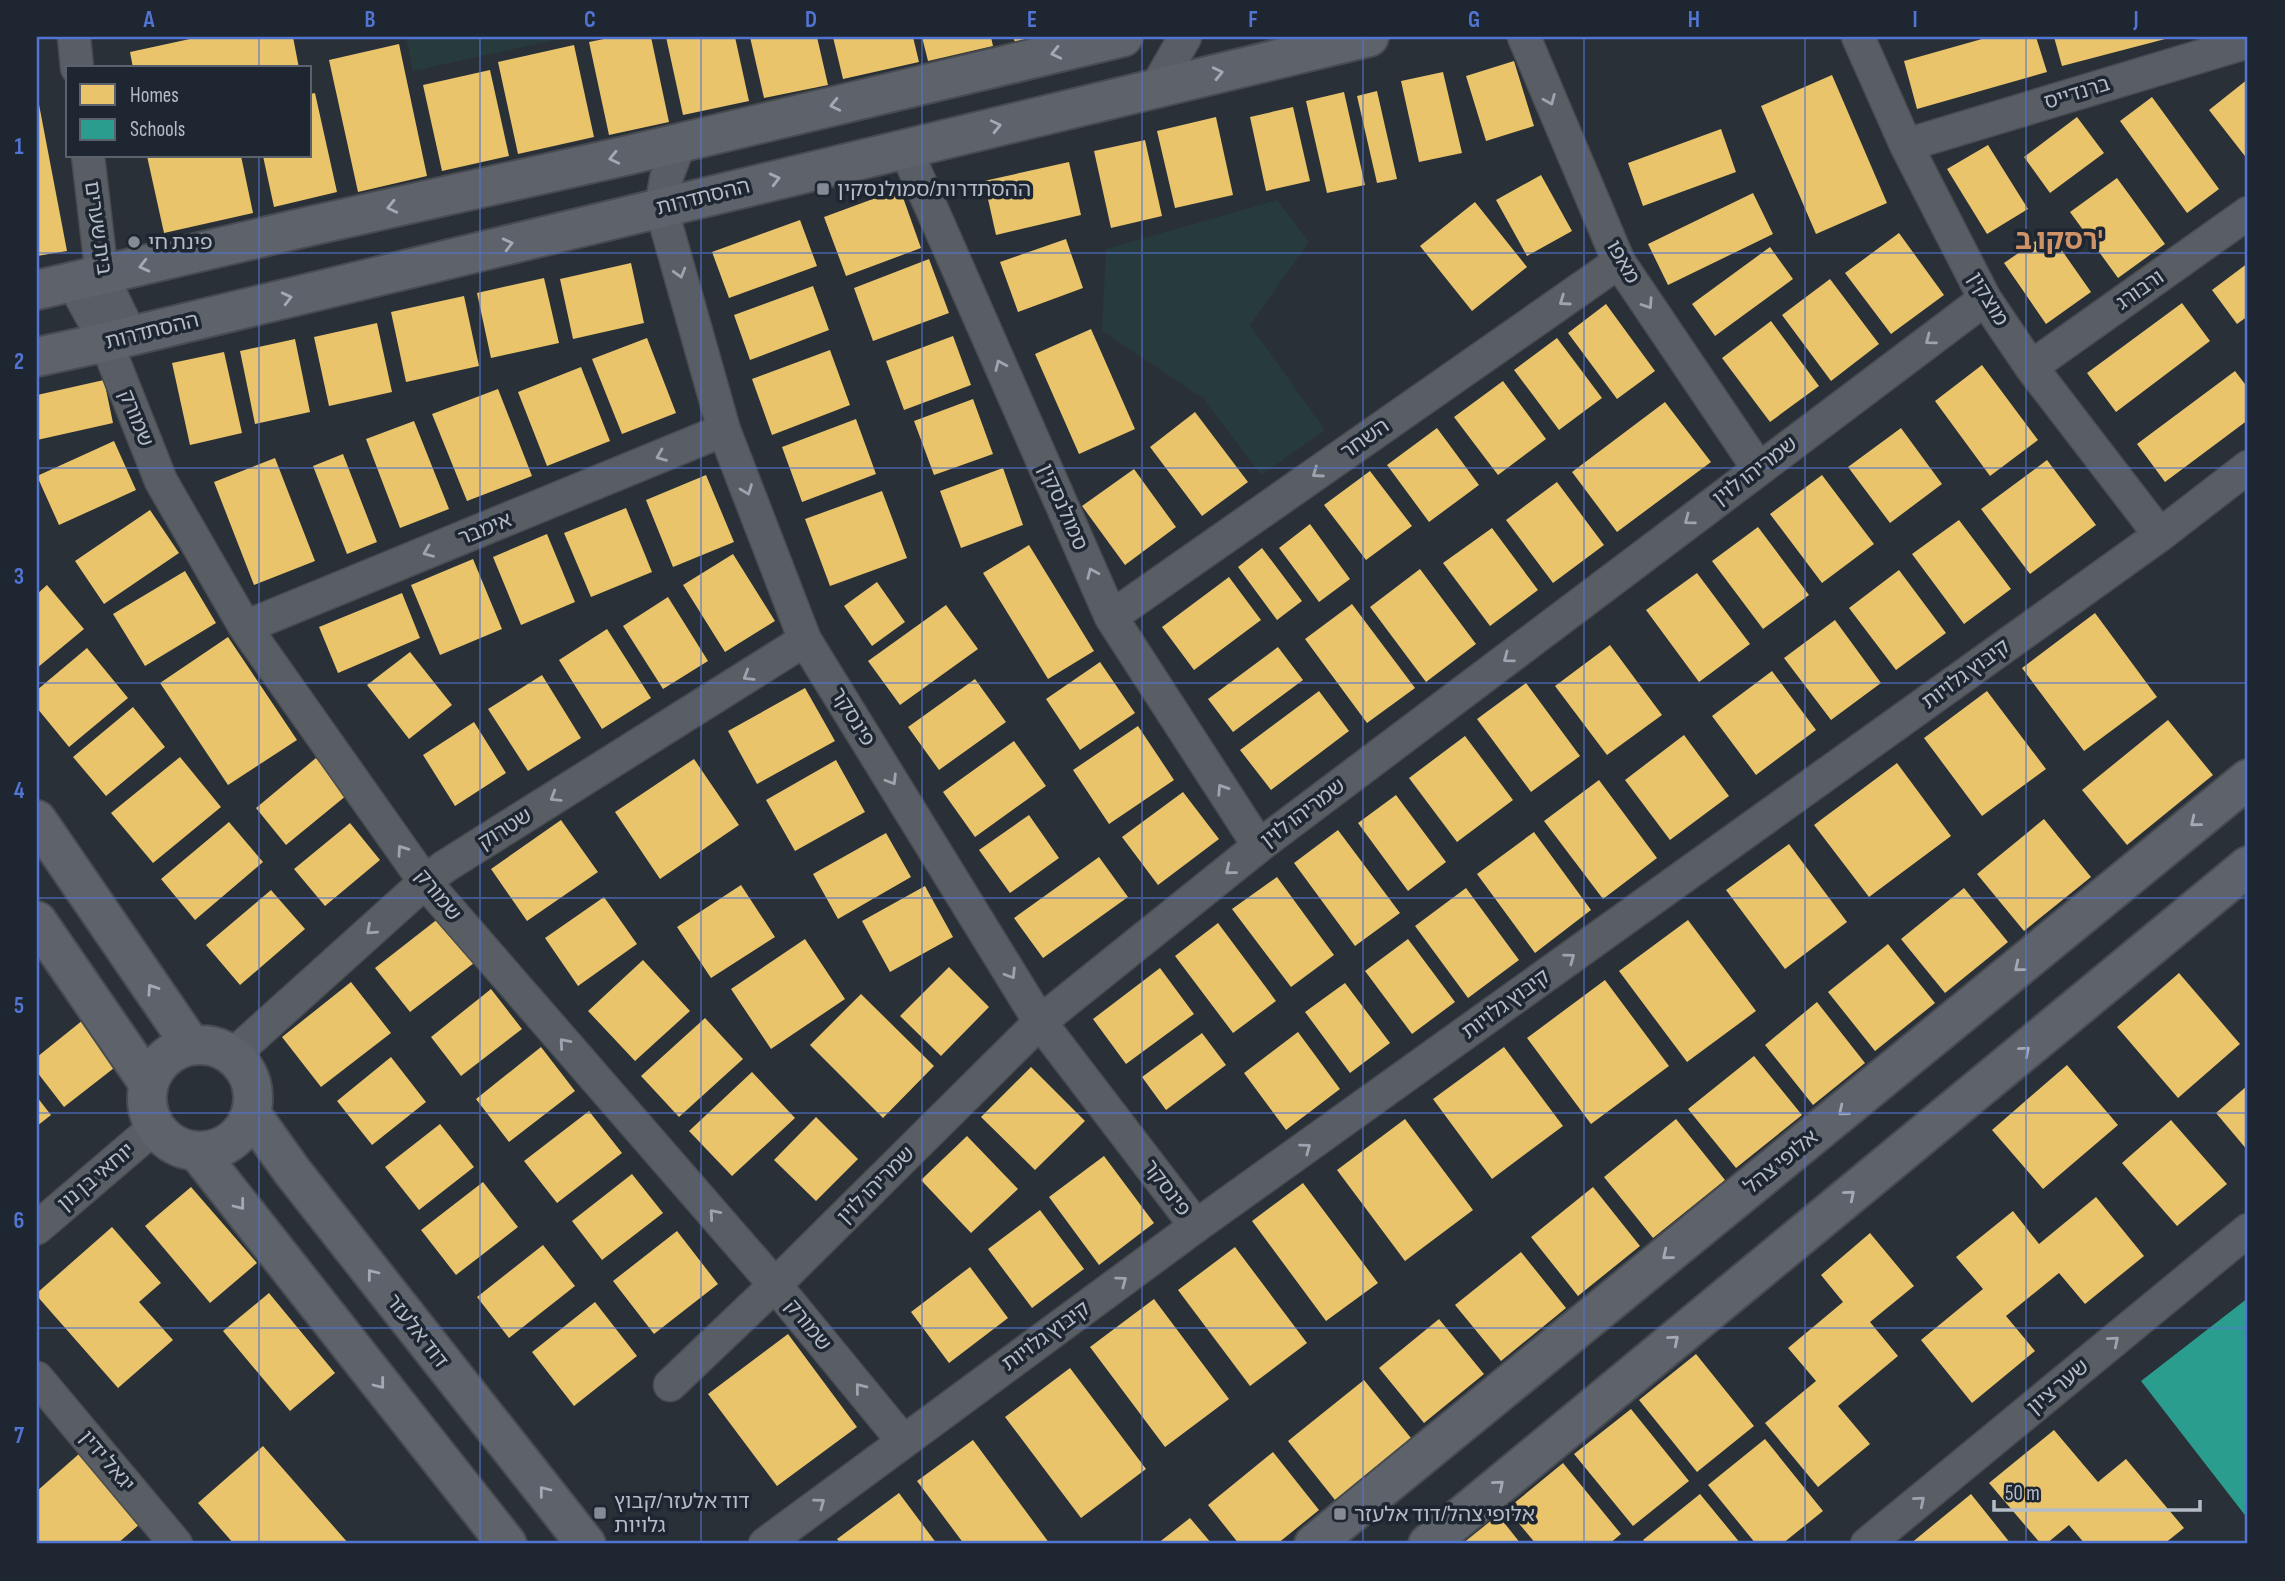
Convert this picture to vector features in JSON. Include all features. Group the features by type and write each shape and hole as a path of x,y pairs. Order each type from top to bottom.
{"street":[{"path":"74,37 77,66"},
{"path":"70,282 1123,37"},
{"path":"1156,88 1185,37"},
{"name":"ההסתדרות","path":"37,357 1369,37"},
{"name":"מאפו","path":"1524,37 1619,262 1758,468"},
{"name":"מוצקין","path":"1858,37 1906,145 1985,299 2031,367 2160,535"},
{"name":"ברנדייס","path":"1906,145 2248,41"},
{"name":"פינסקר","path":"680,142 666,178 661,207 724,430 805,640 1040,1022 1196,1226"},
{"name":"סמולנסקין","path":"905,148 1111,617 1259,846"},
{"name":"בית שערים","path":"70,282 88,158"},
{"name":"ורבורג","path":"2031,367 2248,214"},
{"name":"השחר","path":"1111,617 1619,262"},
{"name":"שמורק","path":"70,282 118,339 161,481 245,627 425,882 775,1285 903,1441"},
{"name":"שמריהו לוין","path":"670,1385 775,1285 1040,1022 1259,846 1985,299"},
{"name":"אימבר","path":"245,627 724,430"},
{"name":"קיבוץ גלויות","path":"765,1544 1196,1226 2160,535 2248,467"},
{"name":"שטרוק","path":"233,1055 443,867 805,640"},
{"name":"אלופי צהל","path":"1314,1544 2248,779"},
{"path":"37,820 191,1045"},
{"path":"1428,1544 2248,866"},
{"path":"37,921 149,1084"},
{"path":"191,1045 220,1048 233,1055 252,1082 254,1098 251,1115 243,1130 230,1142 215,1150 197,1152 166,1140 155,1127 149,1113 149,1084 155,1070 164,1059 191,1045"},
{"name":"דוד אלעזר","path":"251,1115 300,1182 586,1544"},
{"name":"יוחאי בן נון","path":"37,1228 155,1127"},
{"path":"197,1152 507,1544"},
{"name":"שער ציון","path":"1867,1544 2248,1230"},
{"name":"יגאל ידין","path":"37,1378 176,1544"}],"shaded area":[{"path":"406,37 569,37 413,71"},
{"path":"1277,200 1309,242 1250,325 1325,430 1261,475 1203,398 1102,331 1106,249"}],"building: Homes":[{"path":"199,37 293,37 299,66 133,66 130,52"},
{"path":"614,37 651,37 669,122 609,135 589,42"},
{"path":"666,37 735,37 749,101 683,115"},
{"path":"750,37 817,37 828,85 764,98"},
{"path":"833,37 913,37 919,62 843,79"},
{"path":"922,37 991,37 993,46 928,61"},
{"path":"1013,37 1035,37 1035,38 1015,42"},
{"path":"1989,37 2036,37 2047,72 1917,109 1904,61"},
{"path":"2054,37 2169,37 2169,38 2062,66"},
{"path":"399,44 427,176 358,192 329,60"},
{"path":"574,45 594,137 518,154 498,62"},
{"path":"1514,61 1534,126 1486,141 1466,76"},
{"path":"490,70 509,156 442,171 423,85"},
{"path":"1443,72 1462,153 1419,162 1401,81"},
{"path":"1832,75 1887,203 1816,234 1761,106"},
{"path":"2248,79 2248,160 2209,110"},
{"path":"1377,91 1397,179 1377,183 1357,96"},
{"path":"1344,92 1365,185 1327,193 1306,101"},
{"path":"315,93 337,192 274,207 263,158 312,158 312,94"},
{"path":"37,94 67,251 37,256"},
{"path":"2152,97 2219,189 2187,213 2120,121"},
{"path":"1293,107 1310,181 1266,191 1250,117"},
{"path":"1216,117 1233,195 1175,208 1157,131"},
{"path":"2077,117 2104,153 2050,193 2024,157"},
{"path":"1721,129 1736,172 1643,206 1628,163"},
{"path":"1145,140 1162,216 1111,228 1094,151"},
{"path":"1988,145 2028,209 1987,234 1947,169"},
{"path":"147,158 241,158 253,213 164,233"},
{"path":"1069,162 1081,215 996,235 984,181"},
{"path":"1541,175 1572,231 1527,256 1496,200"},
{"path":"2117,178 2165,244 2118,278 2070,212"},
{"path":"900,189 921,248 846,276 824,217"},
{"path":"1753,193 1773,234 1668,285 1648,244"},
{"path":"1475,202 1527,267 1472,311 1420,246"},
{"path":"800,220 817,266 729,298 712,252"},
{"path":"2049,232 2091,292 2046,324 2004,263"},
{"path":"1899,233 1944,295 1891,334 1845,273"},
{"path":"1066,239 1083,288 1018,312 1000,262"},
{"path":"1770,247 1793,279 1715,336 1692,304"},
{"path":"929,259 949,313 873,341 854,288"},
{"path":"631,263 644,323 573,339 560,279"},
{"path":"2248,263 2248,316 2237,324 2212,290"},
{"path":"544,278 559,343 491,358 477,293"},
{"path":"1830,279 1879,344 1831,381 1782,315"},
{"path":"813,286 829,330 750,360 734,315"},
{"path":"464,296 479,366 406,382 391,312"},
{"path":"2182,303 2210,341 2116,412 2087,373"},
{"path":"1606,304 1655,371 1617,399 1568,333"},
{"path":"1771,321 1819,386 1770,422 1722,358"},
{"path":"377,323 392,392 329,406 314,337"},
{"path":"1091,329 1135,429 1079,454 1035,354"},
{"path":"953,336 971,385 904,410 886,361"},
{"path":"647,338 676,413 622,434 592,359"},
{"path":"1557,338 1602,398 1559,430 1514,370"},
{"path":"295,339 310,412 255,424 240,351"},
{"path":"830,350 850,405 772,435 752,379"},
{"path":"224,352 242,433 190,445 172,363"},
{"path":"1982,365 2038,440 1990,476 1935,401"},
{"path":"581,367 610,441 547,466 518,392"},
{"path":"2235,371 2248,388 2248,420 2165,482 2137,444"},
{"path":"104,380 113,423 37,440 37,395"},
{"path":"1503,381 1546,439 1498,475 1454,417"},
{"path":"498,389 532,476 467,501 432,414"},
{"path":"973,399 993,454 934,475 914,421"},
{"path":"1665,402 1711,462 1617,532 1572,472"},
{"path":"1195,412 1248,482 1202,516 1150,447"},
{"path":"856,419 876,474 802,502 782,447"},
{"path":"414,421 449,509 400,528 366,439"},
{"path":"1437,428 1479,485 1429,522 1387,465"},
{"path":"1901,428 1942,484 1890,523 1848,467"},
{"path":"114,441 136,490 59,525 37,476"},
{"path":"343,454 377,542 347,554 313,466"},
{"path":"275,458 315,561 254,585 214,482"},
{"path":"2047,460 2096,525 2030,574 1981,509"},
{"path":"1003,468 1023,525 961,548 940,491"},
{"path":"1134,469 1176,527 1125,565 1082,506"},
{"path":"1370,471 1412,526 1366,560 1324,505"},
{"path":"706,475 734,542 673,567 646,500"},
{"path":"1822,475 1874,544 1822,583 1770,514"},
{"path":"1557,482 1604,545 1553,583 1506,520"},
{"path":"882,491 907,558 830,586 805,519"},
{"path":"626,508 652,572 591,597 564,533"},
{"path":"150,510 179,553 104,604 75,561"},
{"path":"1959,520 2011,589 1964,624 1912,554"},
{"path":"1310,524 1350,579 1319,602 1279,548"},
{"path":"1758,527 1809,595 1763,629 1712,561"},
{"path":"1492,528 1538,590 1490,626 1443,563"},
{"path":"547,534 575,602 521,625 493,557"},
{"path":"1029,545 1094,651 1048,679 983,573"},
{"path":"1262,548 1302,601 1277,620 1238,567"},
{"path":"733,554 775,621 725,652 683,585"},
{"path":"473,559 502,629 440,655 411,585"},
{"path":"1420,569 1476,644 1426,682 1370,607"},
{"path":"1899,570 1946,633 1896,670 1849,608"},
{"path":"185,571 216,623 145,666 113,614"},
{"path":"1697,573 1750,644 1699,682 1646,610"},
{"path":"1229,577 1261,620 1194,670 1162,627"},
{"path":"877,582 905,622 872,646 844,606"},
{"path":"47,585 84,629 37,668 37,594"},
{"path":"402,593 420,638 338,673 319,627"},
{"path":"668,597 708,661 663,689 623,626"},
{"path":"1352,604 1415,688 1367,723 1305,639"},
{"path":"946,605 978,649 900,705 868,661"},
{"path":"2095,613 2157,697 2084,751 2022,668"},
{"path":"1835,620 1881,683 1831,720 1784,658"},
{"path":"607,629 651,698 602,729 559,660"},
{"path":"228,637 297,740 228,785 160,683"},
{"path":"1610,645 1662,715 1607,755 1555,686"},
{"path":"1278,647 1303,680 1233,732 1208,699"},
{"path":"87,648 128,698 69,747 37,708 37,690"},
{"path":"410,652 452,705 409,739 367,685"},
{"path":"1100,662 1135,713 1080,750 1046,699"},
{"path":"1772,671 1816,730 1756,775 1712,716"},
{"path":"542,675 581,738 528,771 488,709"},
{"path":"975,679 1006,722 939,770 908,727"},
{"path":"1526,683 1580,756 1531,792 1477,719"},
{"path":"805,688 835,741 757,784 728,731"},
{"path":"1319,691 1349,731 1271,790 1240,750"},
{"path":"1987,691 2046,769 1982,816 1924,738"},
{"path":"133,707 165,747 106,796 73,757"},
{"path":"2168,720 2213,775 2127,845 2082,790"},
{"path":"474,722 506,773 455,806 423,755"},
{"path":"1138,726 1174,780 1109,824 1073,770"},
{"path":"1684,735 1729,796 1670,840 1625,780"},
{"path":"1465,736 1513,800 1457,842 1409,778"},
{"path":"1014,741 1046,786 975,837 943,792"},
{"path":"180,757 221,807 153,863 111,813"},
{"path":"316,758 347,795 286,845 256,808"},
{"path":"694,759 739,825 660,879 615,812"},
{"path":"836,760 865,812 795,851 766,800"},
{"path":"1897,763 1951,836 1869,897 1814,825"},
{"path":"1599,780 1657,858 1603,899 1544,821"},
{"path":"1183,792 1219,839 1158,885 1122,837"},
{"path":"1396,795 1446,862 1408,891 1358,823"},
{"path":"1029,815 1059,858 1010,893 979,850"},
{"path":"2044,819 2091,877 2024,931 1977,874"},
{"path":"561,820 598,872 527,921 491,869"},
{"path":"229,822 263,862 195,920 161,879"},
{"path":"350,823 380,860 325,906 294,869"},
{"path":"1338,830 1400,913 1355,946 1294,863"},
{"path":"1534,832 1591,910 1535,953 1477,874"},
{"path":"886,833 911,877 838,919 813,874"},
{"path":"1789,844 1847,922 1785,969 1726,890"},
{"path":"1099,857 1128,897 1043,958 1014,918"},
{"path":"1277,877 1334,955 1291,987 1232,909"},
{"path":"741,885 775,937 711,978 677,927"},
{"path":"925,886 953,937 890,972 862,921"},
{"path":"1466,888 1519,960 1468,998 1415,926"},
{"path":"1964,888 2008,942 1945,993 1901,939"},
{"path":"271,890 305,929 240,985 206,945"},
{"path":"604,897 637,944 578,986 545,938"},
{"path":"439,918 474,963 410,1012 375,968"},
{"path":"1688,920 1756,1011 1687,1062 1619,971"},
{"path":"1218,923 1276,1001 1233,1033 1175,956"},
{"path":"805,939 845,999 771,1049 731,989"},
{"path":"1408,939 1455,1002 1412,1034 1365,971"},
{"path":"1888,944 1935,1003 1875,1051 1828,992"},
{"path":"643,960 690,1011 635,1061 588,1011"},
{"path":"949,967 989,1007 941,1056 900,1016"},
{"path":"1160,968 1194,1014 1126,1064 1093,1019"},
{"path":"2179,973 2240,1044 2178,1098 2117,1027"},
{"path":"1605,980 1669,1066 1591,1124 1527,1038"},
{"path":"351,982 391,1033 321,1087 282,1037"},
{"path":"1345,983 1390,1043 1350,1073 1305,1012"},
{"path":"491,989 522,1029 461,1076 431,1037"},
{"path":"861,994 934,1066 883,1118 810,1045"},
{"path":"1817,1002 1865,1063 1813,1105 1765,1045"},
{"path":"88,1016 123,1061 64,1107 37,1072 37,1057"},
{"path":"705,1018 743,1059 679,1117 641,1076"},
{"path":"1298,1032 1340,1089 1286,1130 1244,1073"},
{"path":"1202,1033 1226,1065 1166,1110 1142,1077"},
{"path":"541,1047 575,1091 509,1142 476,1099"},
{"path":"1504,1047 1563,1126 1492,1179 1433,1099"},
{"path":"1754,1056 1802,1115 1736,1168 1688,1109"},
{"path":"391,1057 426,1102 372,1145 337,1101"},
{"path":"2067,1065 2118,1125 2043,1189 1992,1130"},
{"path":"1031,1067 1085,1121 1035,1170 981,1117"},
{"path":"752,1072 795,1118 732,1176 689,1131"},
{"path":"2248,1085 2248,1151 2216,1113"},
{"path":"37,1097 51,1115 37,1126"},
{"path":"589,1111 622,1153 557,1203 524,1161"},
{"path":"816,1117 858,1159 816,1201 774,1160"},
{"path":"1405,1119 1473,1210 1405,1261 1337,1170"},
{"path":"1676,1119 1725,1180 1653,1238 1604,1177"},
{"path":"2171,1120 2227,1184 2177,1226 2122,1163"},
{"path":"440,1124 474,1167 419,1210 385,1167"},
{"path":"967,1136 1018,1189 971,1233 921,1180"},
{"path":"1104,1156 1154,1223 1099,1265 1049,1197"},
{"path":"632,1174 663,1213 602,1260 572,1221"},
{"path":"483,1182 518,1227 456,1275 421,1230"},
{"path":"1303,1183 1378,1283 1326,1321 1252,1221"},
{"path":"191,1187 257,1263 210,1303 145,1226"},
{"path":"1593,1187 1640,1246 1578,1296 1531,1237"},
{"path":"2096,1197 2144,1256 2085,1304 2059,1273 2006,1316 2035,1351 1972,1403 1921,1340 1983,1289 1956,1257 2013,1211 2039,1244"},
{"path":"1040,1210 1084,1269 1032,1308 988,1249"},
{"path":"112,1227 161,1283 139,1302 173,1340 118,1388 37,1296 37,1293"},
{"path":"677,1231 718,1284 654,1334 613,1281"},
{"path":"1870,1233 1914,1286 1870,1322 1898,1356 1838,1406 1870,1444 1818,1487 1765,1423 1816,1381 1788,1348 1843,1302 1821,1275"},
{"path":"543,1245 575,1286 509,1338 477,1297"},
{"path":"1235,1247 1307,1343 1250,1386 1178,1290"},
{"path":"1521,1252 1566,1308 1501,1361 1455,1305"},
{"path":"970,1267 1008,1318 949,1363 911,1312"},
{"path":"269,1293 335,1373 290,1411 223,1331"},
{"path":"1154,1299 1229,1399 1165,1447 1090,1347"},
{"path":"595,1302 637,1356 574,1406 532,1352"},
{"path":"1439,1319 1484,1374 1424,1423 1379,1368"},
{"path":"788,1334 857,1427 777,1486 708,1394"},
{"path":"1696,1354 1754,1426 1697,1472 1639,1400"},
{"path":"1070,1368 1146,1469 1081,1518 1005,1417"},
{"path":"1364,1380 1411,1438 1335,1500 1288,1441"},
{"path":"1631,1409 1689,1481 1633,1526 1574,1454"},
{"path":"2054,1430 2098,1482 2126,1459 2184,1528 2164,1544 2085,1544 2069,1525 2046,1544 2041,1544 1989,1483"},
{"path":"1765,1439 1823,1511 1782,1544 1756,1544 1708,1485"},
{"path":"973,1440 1050,1544 964,1544 917,1481"},
{"path":"263,1446 349,1544 234,1544 198,1503"},
{"path":"1273,1452 1319,1510 1277,1544 1239,1544 1208,1505"},
{"path":"80,1453 141,1523 117,1544 37,1544 37,1491"},
{"path":"1563,1463 1621,1534 1609,1544 1536,1544 1507,1509"},
{"path":"899,1493 937,1544 841,1544 837,1539"},
{"path":"1700,1494 1741,1544 1647,1544 1643,1540"},
{"path":"1971,1494 2011,1544 1910,1544"},
{"path":"1498,1515 1521,1544 1462,1544"},
{"path":"1190,1518 1212,1544 1157,1544"}],"building: Schools":[{"path":"2248,1298 2248,1519 2141,1381"}],"place":[{"name":"ההסתדרות/סמולנסקין","path":"823,189"},
{"name":"פינת חי","path":"134,242"},
{"name":"דוד אלעזר/קבוץ גלויות","path":"600,1513"},
{"name":"אלופי צהל/דוד אלעזר","path":"1340,1514"}],"district":[{"name":"רסקו ב'","path":"2059,240"}]}
